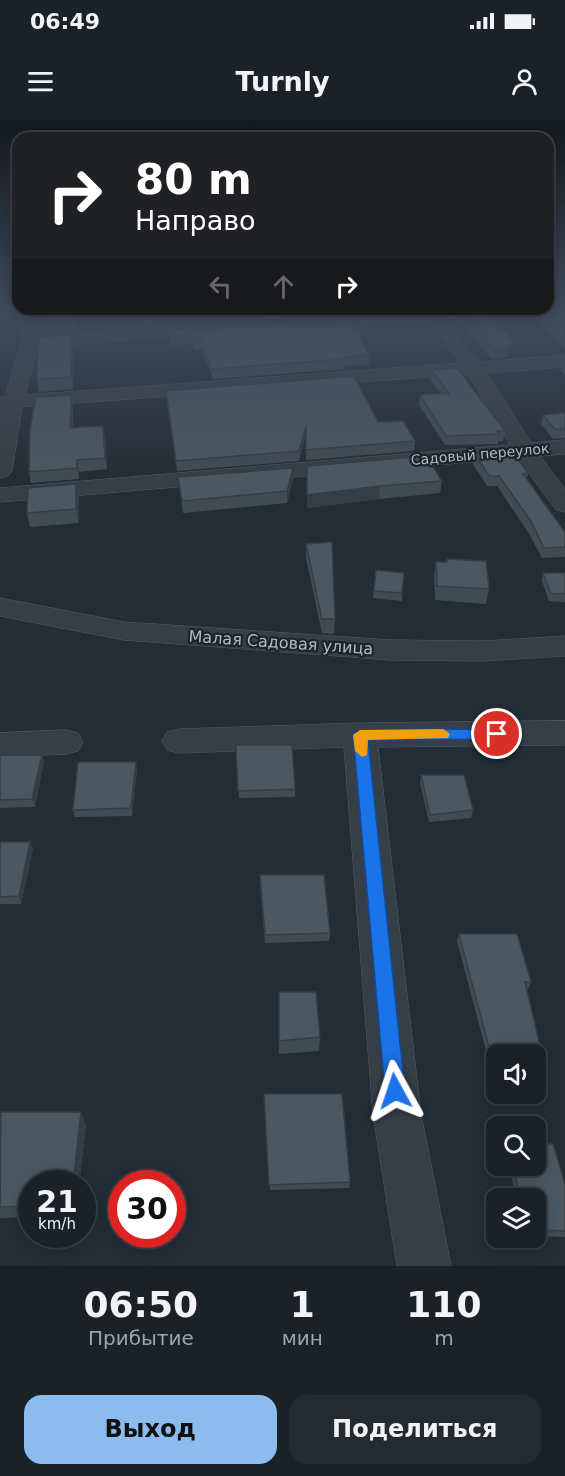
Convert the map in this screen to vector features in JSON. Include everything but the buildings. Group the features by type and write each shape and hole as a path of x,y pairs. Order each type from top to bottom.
{"street":[{"path":"0,471 7,403 21,366"},
{"path":"7,403 467,366"},
{"path":"473,366 524,450 565,505"},
{"name":"Садовый переулок","path":"0,495 565,447"},
{"name":"Малая Садовая улица","path":"0,607 124,631 391,650 483,651 565,646"},
{"path":"180,741 360,735 565,733"},
{"path":"360,735 398,1114 424,1266"},
{"path":"0,745 66,742"}],"slow traffic":[{"path":"362,751 360,735 443,734"}],"route":[{"path":"395,1091 360,735 497,734"}]}
